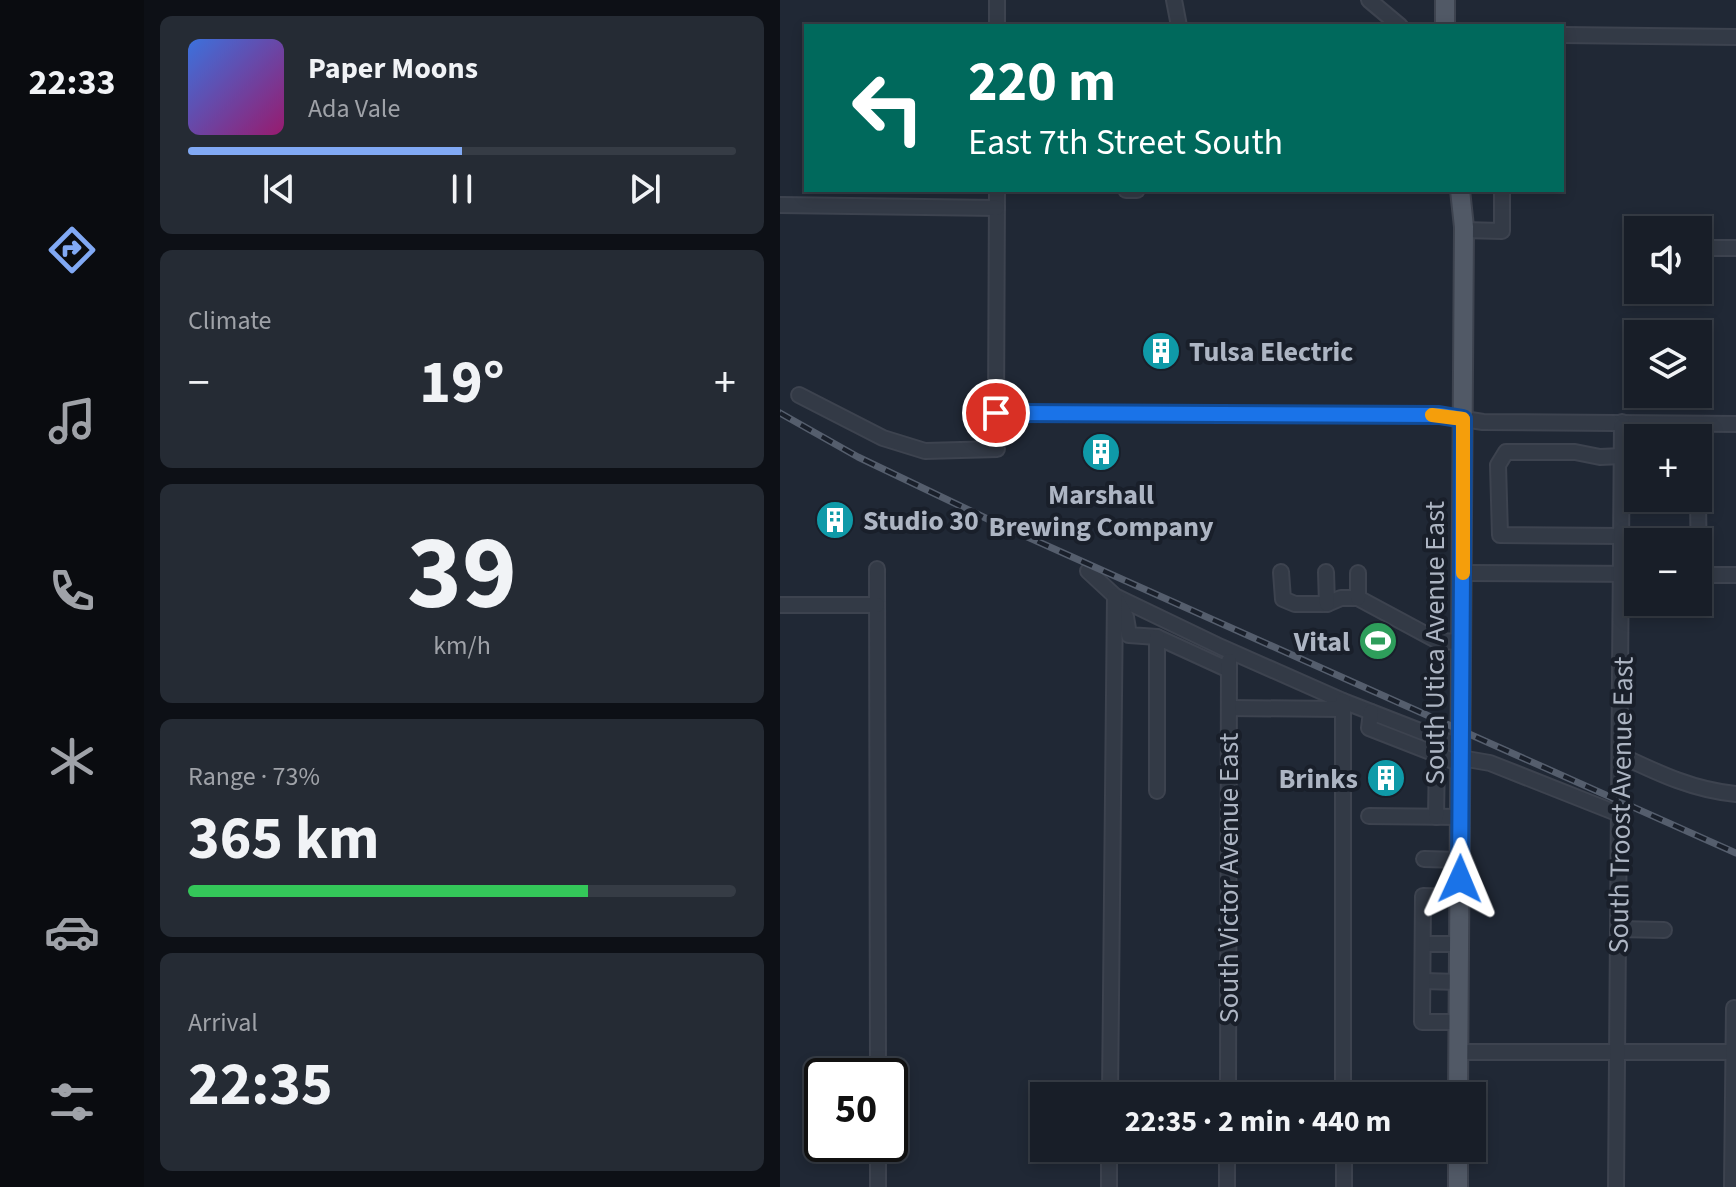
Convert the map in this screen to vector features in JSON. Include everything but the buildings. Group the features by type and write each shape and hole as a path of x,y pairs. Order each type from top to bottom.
{"main road":[{"path":"1445,0 1445,24"},
{"name":"South Utica Avenue East","path":"1458,1082 1463,642 1463,230 1460,192"},
{"path":"1458,1162 1458,1187"}],"street":[{"path":"997,0 997,24"},
{"path":"1174,0 1179,24"},
{"path":"1369,0 1398,24"},
{"path":"1564,35 1736,37"},
{"path":"997,192 996,413 1439,415 1483,422 1639,424"},
{"path":"1463,230 1502,231 1502,192"},
{"path":"780,205 997,208"},
{"path":"1712,248 1736,248"},
{"path":"799,395 883,438 925,451 997,449"},
{"name":"South Troost Avenue East","path":"1616,1187 1622,422"},
{"path":"1712,428 1736,424"},
{"path":"1622,456 1506,452 1498,465 1500,535 1622,536"},
{"path":"877,569 878,1058"},
{"path":"1088,571 1115,596 1343,705 1371,712 1461,756"},
{"path":"1281,572 1283,599 1295,604 1327,604 1341,598 1358,598 1438,641 1463,642"},
{"path":"1326,572 1327,604"},
{"path":"1358,573 1358,598"},
{"path":"1463,573 1622,574"},
{"path":"1712,575 1736,575"},
{"path":"1115,596 1126,617 1129,635 1157,637 1157,791"},
{"path":"1110,1082 1115,596"},
{"path":"780,605 877,605"},
{"name":"South Victor Avenue East","path":"1157,637 1229,665 1228,1082"},
{"path":"1229,708 1343,705"},
{"path":"1343,705 1343,1082"},
{"path":"1371,712 1369,728 1437,754 1490,763 1619,814"},
{"path":"1436,817 1437,754"},
{"path":"1620,755 1684,784 1706,791 1736,794"},
{"path":"1369,816 1461,817"},
{"path":"1424,859 1460,860"},
{"path":"1459,1022 1422,1022 1423,896 1460,897"},
{"path":"1618,929 1664,930"},
{"path":"1423,944 1459,944"},
{"path":"1423,981 1459,982"},
{"path":"1732,1187 1734,1008"},
{"path":"1458,1052 1735,1052"},
{"path":"878,1162 878,1187"},
{"path":"1109,1162 1109,1187"},
{"path":"1227,1162 1227,1187"},
{"path":"1344,1162 1344,1187"}],"railway":[{"path":"780,413 858,457 996,523 1736,853"}],"slow traffic":[{"path":"1432,415 1463,419 1463,573"}],"place":[{"name":"Tulsa Electric","path":"1161,351"},
{"name":"Marshall Brewing Company","path":"1101,452"},
{"name":"Studio 30","path":"835,520"},
{"name":"Vital","path":"1378,641"},
{"name":"Brinks","path":"1386,778"}],"route":[{"path":"996,413 1439,415 1463,419 1460,879"}]}
